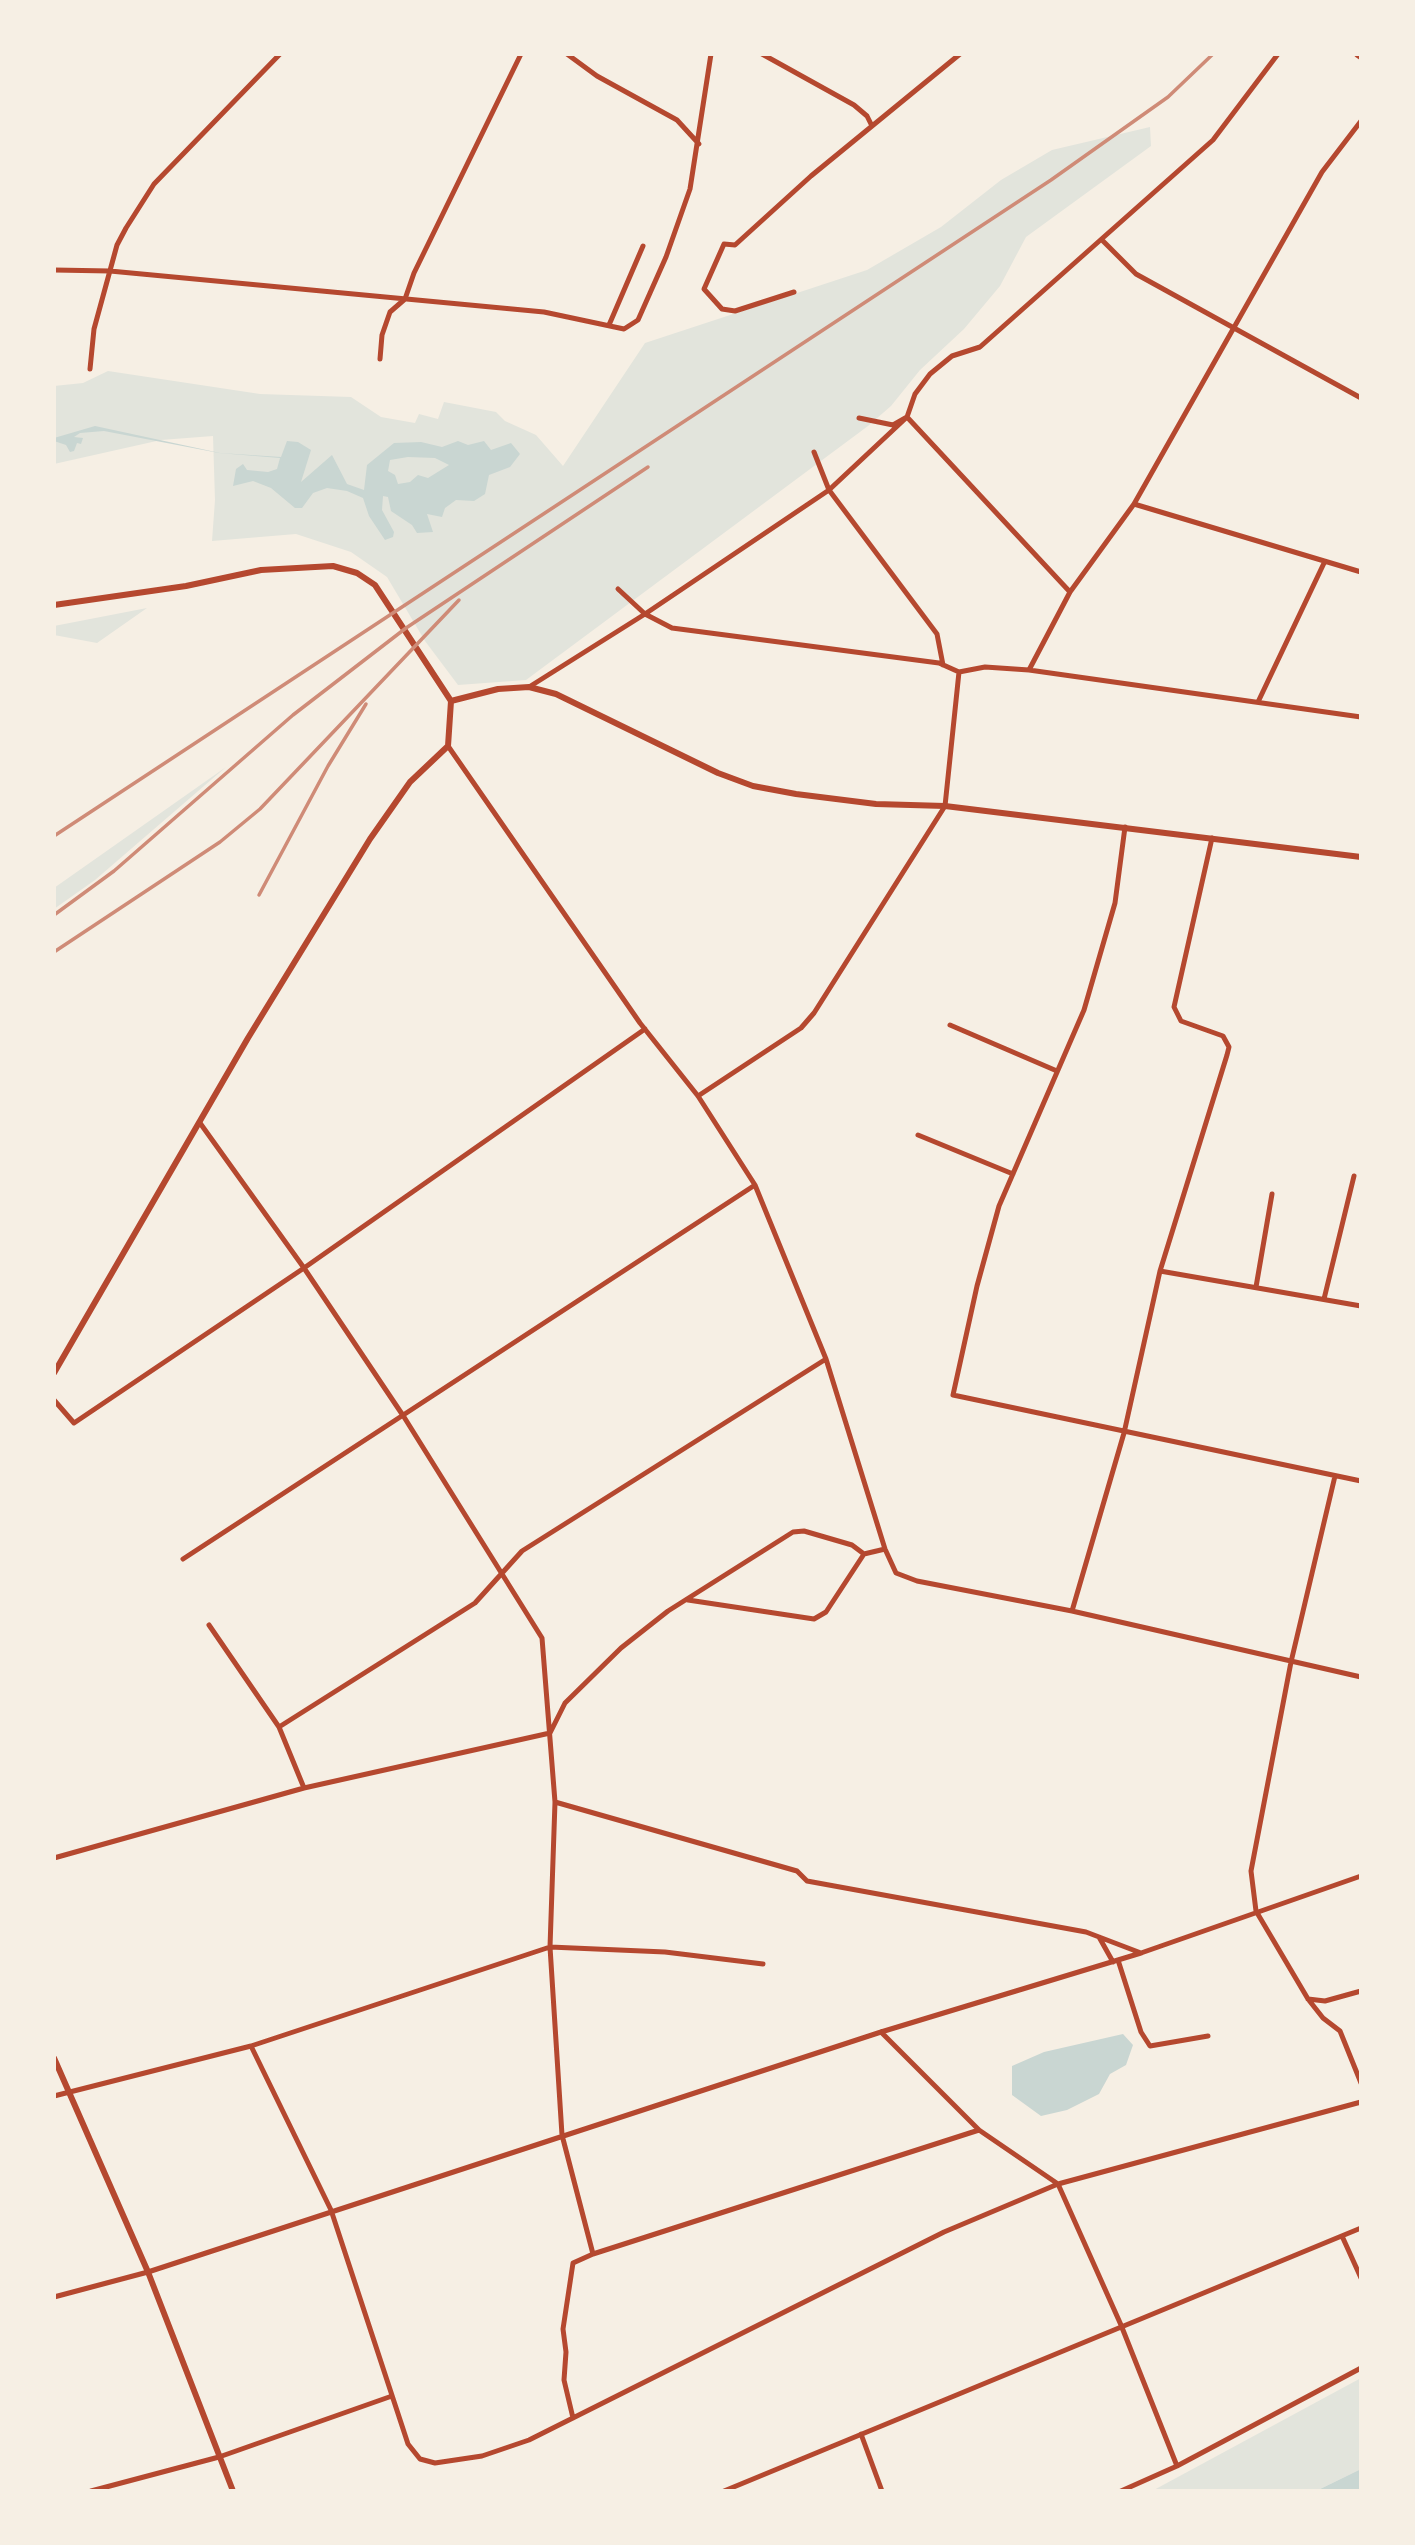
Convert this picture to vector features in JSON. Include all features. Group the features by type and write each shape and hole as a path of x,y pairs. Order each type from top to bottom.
{"street":[{"path":"90,369 94,329 117,245 154,184 279,54"},
{"path":"380,359 382,335 390,312 405,299 414,273 521,54"},
{"path":"567,54 597,76 677,120 699,144"},
{"path":"54,270 110,271 544,312 624,328 638,320 670,246 690,189 711,54"},
{"path":"762,54 854,105 867,116 872,126"},
{"path":"794,292 735,311 722,309 704,289 724,244 735,245 741,237 960,54"},
{"path":"529,687 645,614 829,490 907,417 915,394 930,374 952,356 980,348 1213,140 1278,54"},
{"path":"1029,670 1070,592 1134,503 1322,172 1361,121"},
{"path":"1103,241 1136,274 1361,398"},
{"path":"609,325 643,246"},
{"path":"859,418 893,425 907,417"},
{"path":"907,417 1070,592"},
{"path":"814,452 829,490 937,634 943,665"},
{"path":"1134,503 1361,572"},
{"path":"1258,702 1279,652 1325,561"},
{"path":"54,605 186,586 261,570 333,566 358,573 375,585 451,701 448,746 645,1029 698,1096 755,1185 825,1359 885,1549 896,1573 917,1581 1072,1611 1361,1676"},
{"path":"618,589 645,614 672,628 943,665 959,672 985,667 1029,670 1361,717"},
{"path":"698,1096 800,1028 814,1013 946,806 959,672"},
{"path":"451,701 498,689 529,687 556,694 718,773 753,786 876,804 946,806 1361,857"},
{"path":"54,1373 248,1038 387,814 410,782 448,746"},
{"path":"1125,827 1115,903 1084,1010 999,1206 977,1286 953,1395 1361,1481"},
{"path":"1072,1611 1124,1433 1160,1270 1229,1046 1223,1036 1181,1021 1174,1007 1212,838"},
{"path":"950,1025 1057,1071"},
{"path":"54,1400 74,1423 304,1268 645,1029"},
{"path":"200,1123 304,1268 404,1418 542,1638 555,1802 550,1947 562,2135 593,2254"},
{"path":"918,1135 1013,1174"},
{"path":"1324,1299 1354,1176"},
{"path":"183,1559 404,1418 755,1185"},
{"path":"1256,1287 1272,1194"},
{"path":"1160,1270 1361,1306"},
{"path":"279,1727 475,1603 522,1551 825,1359"},
{"path":"1335,1476 1291,1662 1251,1871 1256,1911 1308,1999 1323,2018 1340,2031 1361,2083"},
{"path":"550,1733 565,1703 592,1675 668,1611 793,1532 804,1531 852,1545 864,1554"},
{"path":"688,1600 814,1619 826,1612 864,1554 885,1549"},
{"path":"209,1625 279,1727 304,1788"},
{"path":"54,1858 304,1788 550,1733"},
{"path":"555,1802 797,1871 807,1881 1099,1937 1140,1953"},
{"path":"54,2297 148,2272 881,2032 1140,1953 1361,1875"},
{"path":"1099,1937 1115,1961 1141,2032 1150,2046 1208,2036"},
{"path":"54,2096 251,2046 550,1947 665,1952 763,1964"},
{"path":"1308,1999 1325,2001 1361,1992"},
{"path":"881,2032 979,2130 1058,2184 1121,2325 1177,2466"},
{"path":"251,2046 331,2210 408,2444 420,2459 443,2462 482,2455 530,2440 944,2232 1058,2184 1361,2102"},
{"path":"54,2058 148,2272 233,2491"},
{"path":"573,2418 564,2380 566,2352 563,2329 573,2263 593,2254 979,2130"},
{"path":"724,2491 1361,2228"},
{"path":"1342,2236 1361,2278"},
{"path":"1121,2491 1177,2466 1361,2368"},
{"path":"91,2491 219,2456 392,2396"},
{"path":"861,2434 882,2491"}],"shaded area":[{"path":"1150,127 1151,146 1026,237 1000,286 964,329 920,370 891,406 868,426 526,680 458,685 425,641 387,577 351,552 296,534 212,541 215,500 213,436 161,440 54,464 54,386 83,383 108,371 260,394 351,397 381,417 415,423 419,414 438,419 444,402 496,412 505,421 536,435 563,466 645,343 867,270 941,227 1001,180 1052,150"},
{"path":"95,426 220,453 281,457 287,441 298,442 311,450 301,482 332,455 347,484 364,490 367,465 394,443 421,442 442,447 458,441 468,445 484,441 491,450 511,443 520,454 510,467 489,475 485,494 474,501 456,500 445,508 442,517 427,514 433,532 417,533 412,525 391,511 388,497 383,496 382,510 394,532 393,537 385,540 369,516 363,498 347,491 327,488 313,493 302,508 295,508 271,488 253,481 233,486 236,469 243,464 247,470 268,472 277,469 280,458 219,453 104,431 80,433 74,437 83,438 81,444 77,443 74,451 70,452 66,445 54,441 54,438","holes":["408,457 435,458 449,465 428,478 418,475 410,482 398,484 395,475 388,471 390,460"]},
{"path":"147,608 97,643 54,635 54,626"},
{"path":"226,767 95,880 54,909 54,888"},
{"path":"1123,2034 1133,2045 1126,2065 1110,2074 1099,2094 1067,2110 1041,2116 1012,2095 1012,2066 1044,2052"},
{"path":"1361,2378 1361,2469 1316,2491 1152,2491"},
{"path":"1361,2469 1361,2491 1316,2491"}],"railway":[{"path":"54,836 1051,180 1168,97 1213,54"},
{"path":"54,915 114,871 293,715 406,628 648,467"},
{"path":"54,952 220,842 260,809 459,600"},
{"path":"259,895 328,766 366,704"}]}
